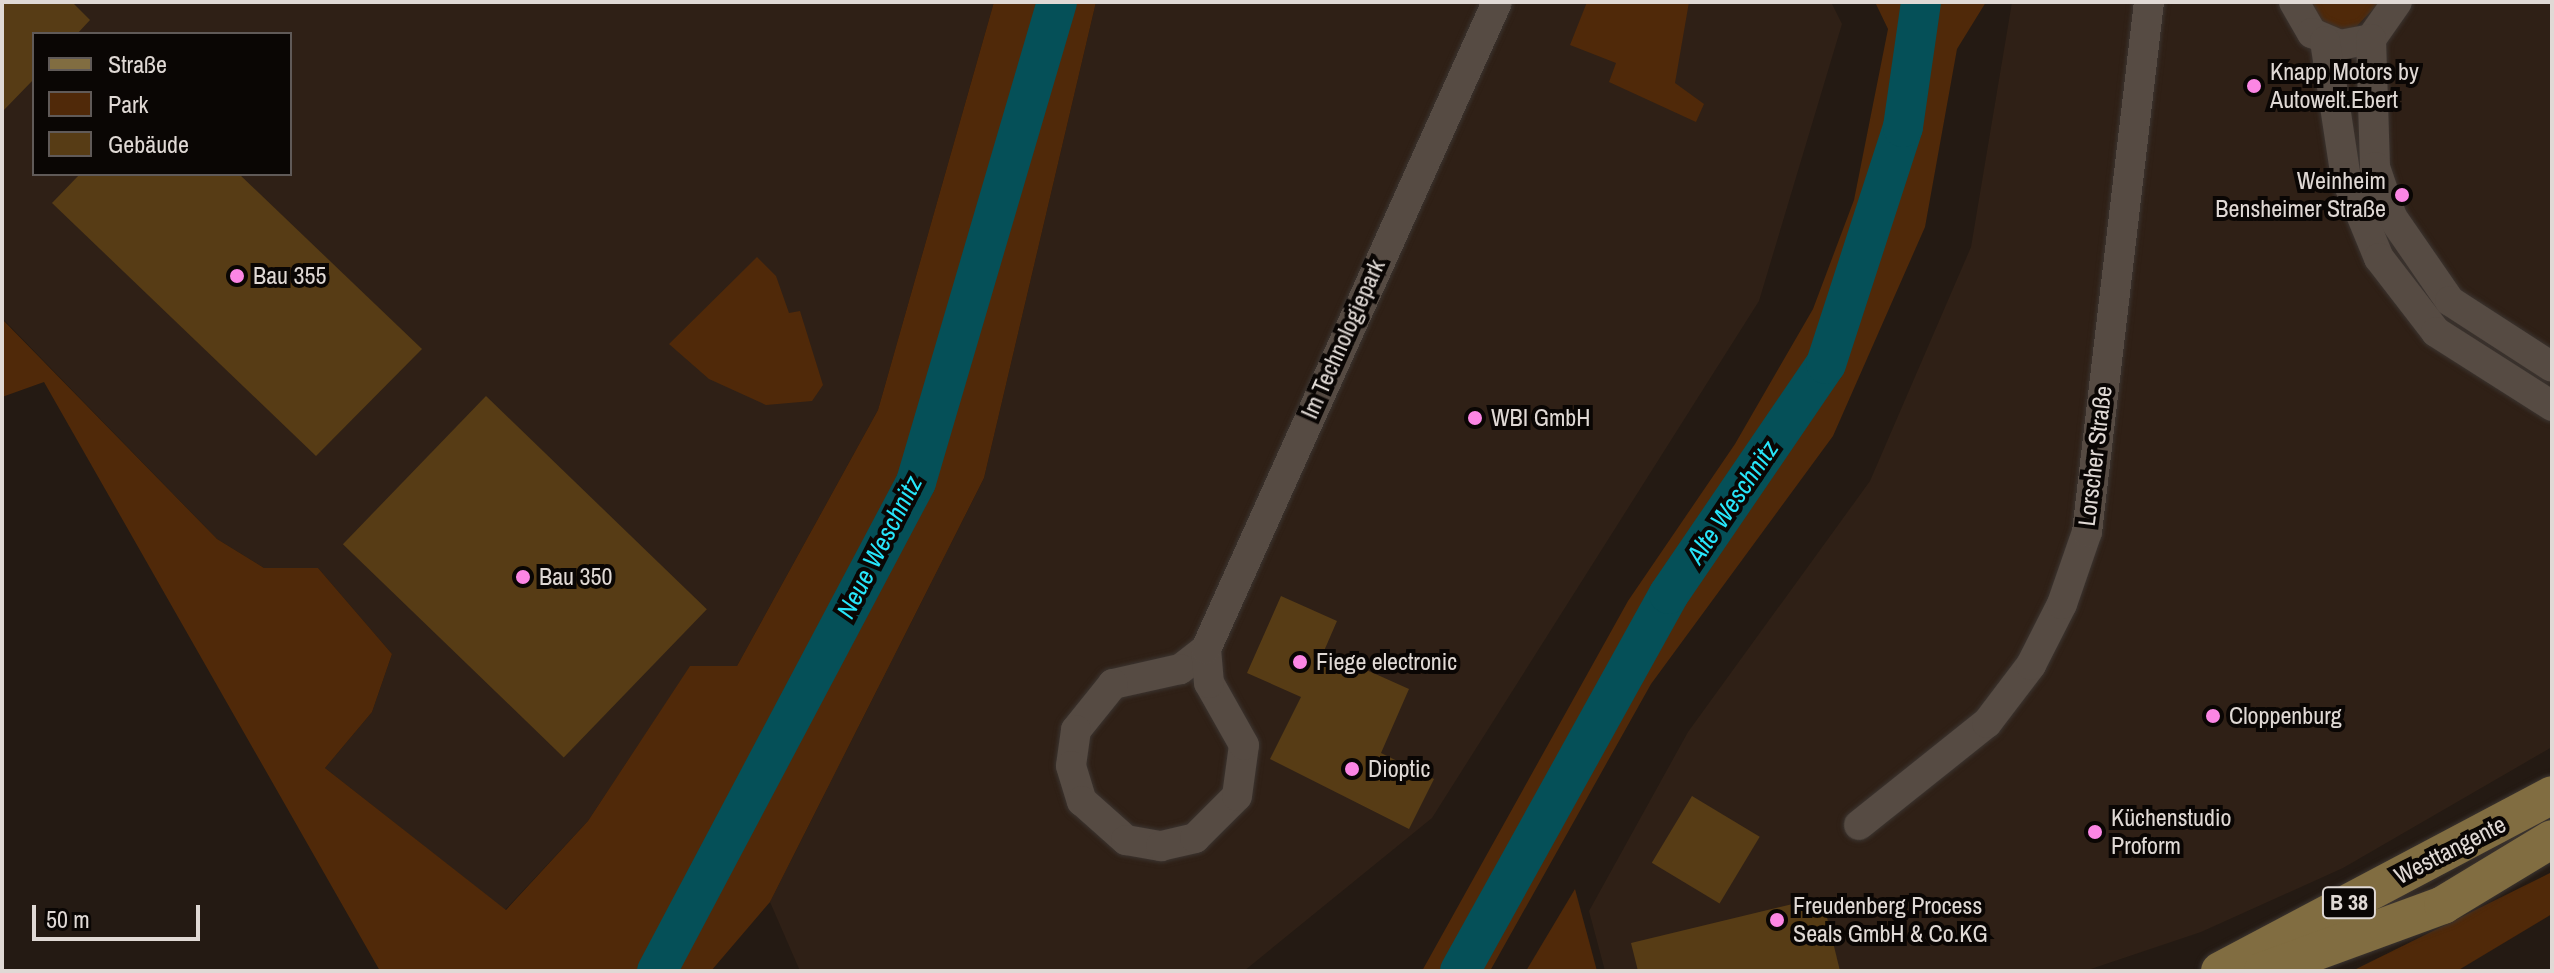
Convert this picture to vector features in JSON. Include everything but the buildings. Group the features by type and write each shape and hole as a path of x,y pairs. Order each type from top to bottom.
{"main road":[{"name":"Westtangente","path":"2220,971 2552,795"},
{"name":"Westtangente","path":"2263,971 2443,905 2552,839"}],"street":[{"name":"Im Technologiepark","path":"1206,649 1484,16 1497,2"},
{"name":"Lorscher Straße","path":"1859,825 1987,723 2031,665 2062,604 2087,532 2149,2"},
{"path":"2397,2 2371,39 2372,137 2392,217 2450,301 2552,367"},
{"path":"2287,4 2325,41 2346,178 2379,258 2436,332 2552,406"},
{"path":"2325,41 2371,39"},
{"path":"1206,649 1209,683 1244,745 1237,796 1195,838 1161,846 1126,840 1096,820 1077,790 1076,730 1113,684 1180,669 1206,649"}],"shaded area":[{"path":"2,2 994,2 878,410 737,666 690,667 588,821 505,910 325,768 372,712 392,654 318,568 264,568 217,539 2,318"},
{"path":"1096,2 1831,2 1842,24 1759,301 1432,818 1244,971 800,971 770,902 984,478"},
{"path":"2012,2 2552,2 2552,747 2343,868 2201,932 2085,971 1605,971 1589,911 1688,732 1870,481 1971,247"}],"green space":[{"path":"994,2 1096,2 984,478 770,902 711,971 380,971 44,382 2,397 2,319 217,539 264,568 318,568 392,654 372,712 325,768 506,910 588,821 690,666 737,666 878,410"},
{"path":"1587,2 1689,2 1675,83 1704,104 1696,122 1609,82 1616,63 1570,45"},
{"path":"1875,2 1986,2 1957,49 1925,227 1833,436 1651,684 1490,971 1422,971 1628,601 1735,444 1813,309 1854,200 1888,29"},
{"path":"2305,2 2380,2 2352,31 2327,29"},
{"path":"757,257 776,276 789,313 800,311 823,385 812,401 766,405 709,379 669,344"},
{"path":"2552,872 2552,914 2457,971 2352,971"},
{"path":"1575,889 1597,971 1526,971"}],"waterway":[{"name":"Neue Weschnitz","path":"657,971 916,482 1057,2"},
{"name":"Alte Weschnitz","path":"1460,971 1669,594 1826,364 1903,127 1921,2"}],"place":[{"name":"Knapp Motors by Autowelt.Ebert","path":"2254,86"},
{"name":"Weinheim Bensheimer Straße","path":"2402,195"},
{"name":"Bau 355","path":"237,276"},
{"name":"WBI GmbH","path":"1475,418"},
{"name":"Bau 350","path":"523,577"},
{"name":"Fiege electronic","path":"1300,662"},
{"name":"Cloppenburg","path":"2213,716"},
{"name":"Dioptic","path":"1352,769"},
{"name":"Küchenstudio Proform","path":"2095,832"},
{"name":"Freudenberg Process Seals GmbH & Co.KG","path":"1777,920"}]}
